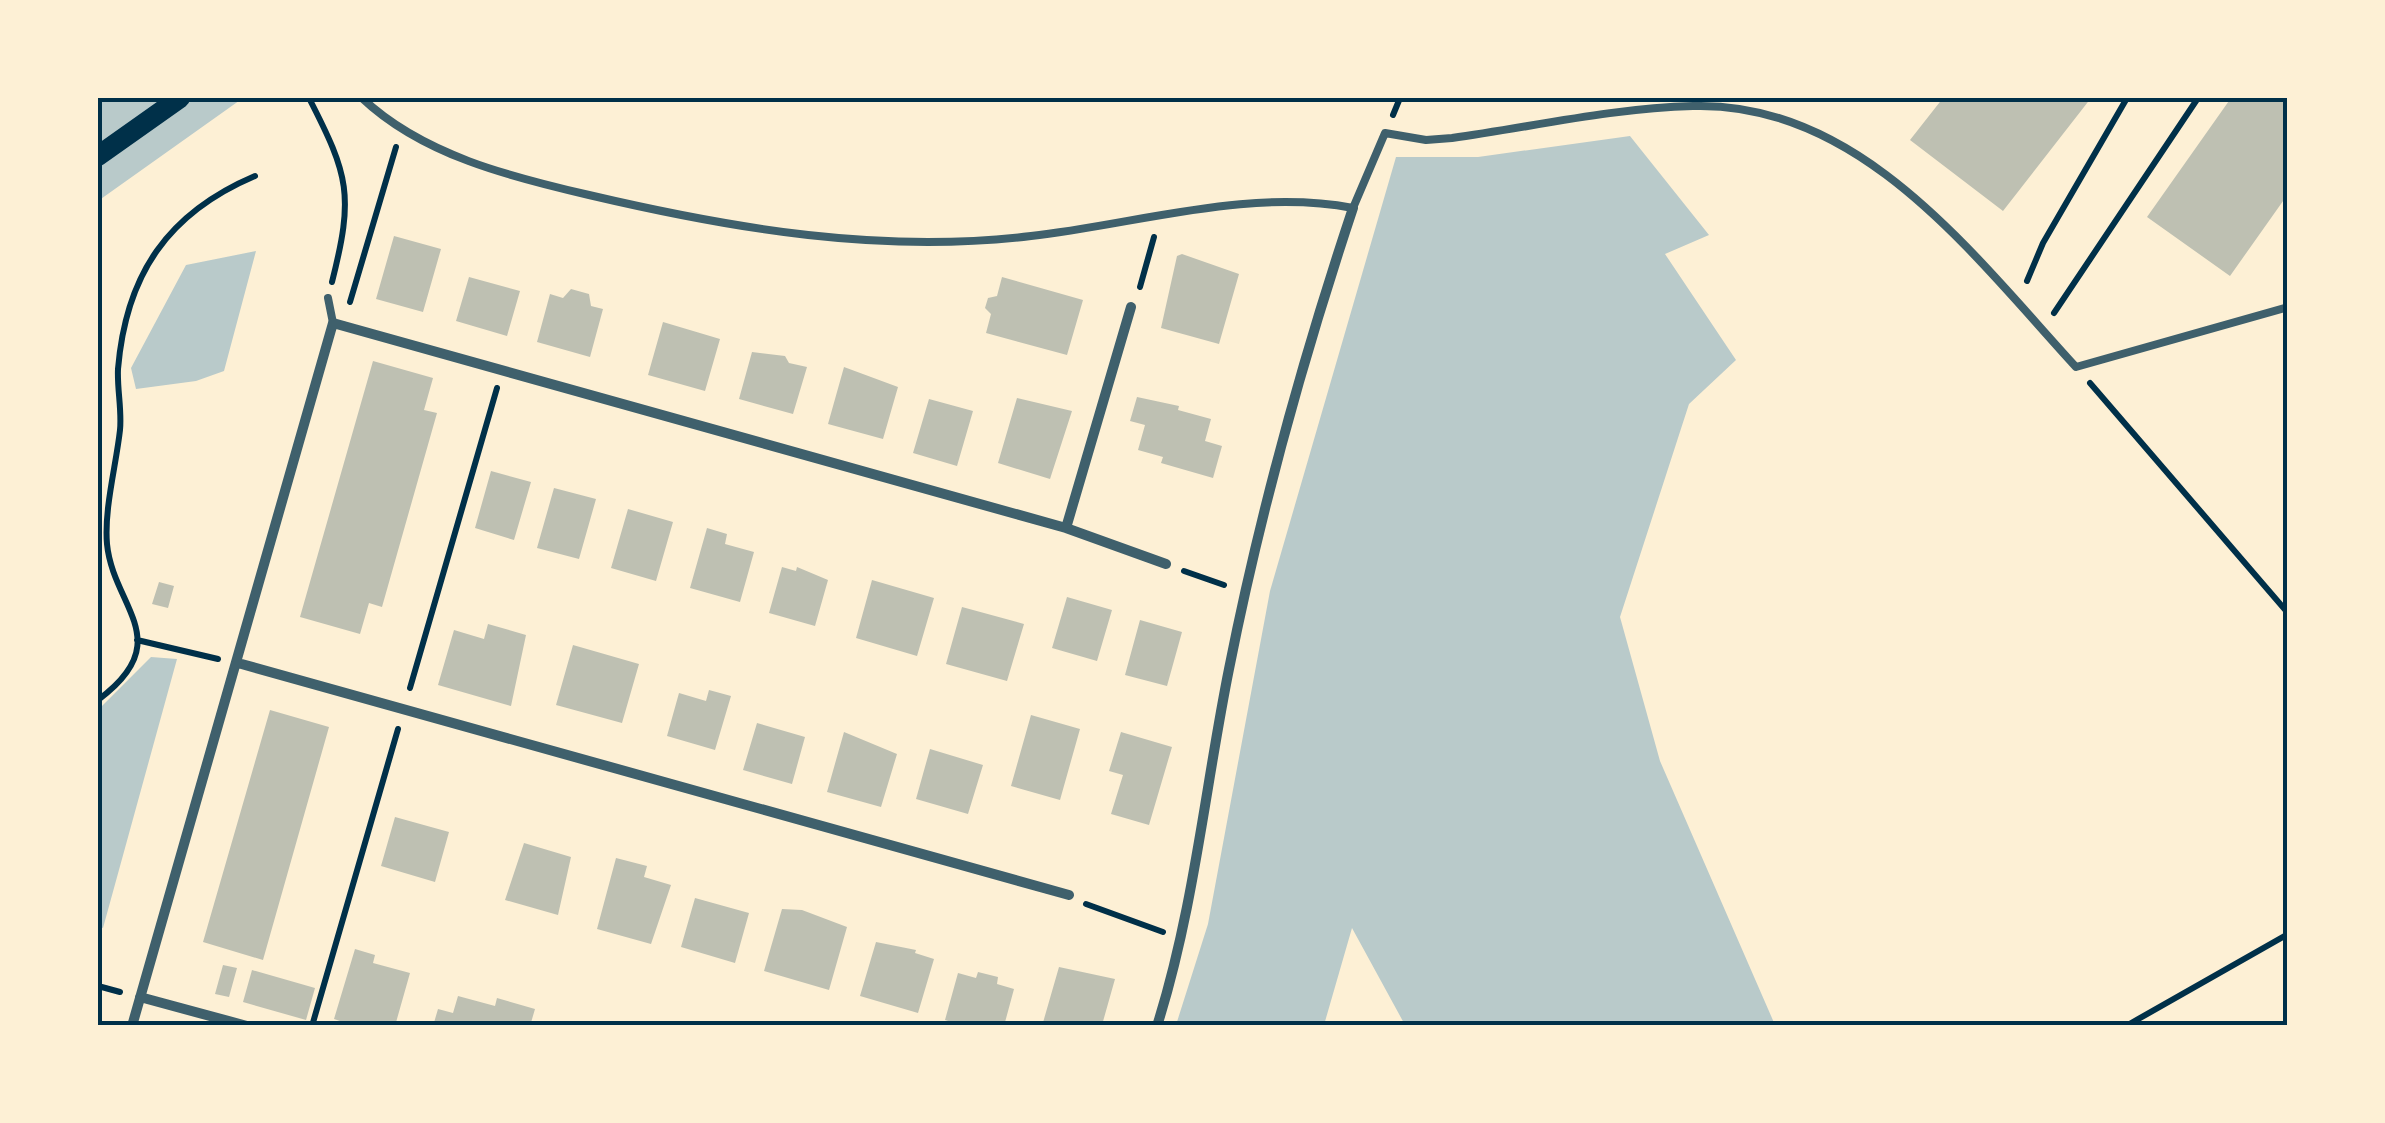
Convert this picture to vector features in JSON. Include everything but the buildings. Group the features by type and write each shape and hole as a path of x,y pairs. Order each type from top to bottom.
{"main road":[{"path":"98,156 180,98"}],"street":[{"path":"1157,1026 1183,938 1244,592 1316,321 1353,208"},
{"path":"1066,528 1132,307"},
{"path":"132,1026 333,323 1066,528 1166,564"},
{"path":"238,663 404,706 1069,895"},
{"path":"140,997 247,1026"}],"lane":[{"path":"362,98 403,127 460,157 521,180 666,216 793,235 878,242 1028,237 1159,216 1306,199 1353,208 1386,133 1426,140 1452,138 1695,106 1771,114 1822,131 1878,170 1951,234 2076,367 2288,307"},
{"path":"328,298 333,323"}],"path":[{"path":"310,98 339,154 345,180 345,218 328,298"},
{"path":"2017,304 2043,243 2127,98"},
{"path":"2042,331 2198,98"},
{"path":"333,323 353,298 403,127"},
{"path":"98,700 130,668 137,640 136,622 107,545 120,424 118,370 128,309 176,224 212,194 255,176"},
{"path":"1132,307 1146,271 1159,216"},
{"path":"2076,367 2142,438 2288,613"},
{"path":"312,1026 503,368"},
{"path":"1166,564 1244,592"},
{"path":"137,640 238,663"},
{"path":"1069,895 1111,917 1183,938"},
{"path":"2126,1026 2288,934"}],"shaded area":[{"path":"98,98 243,98 98,201"},
{"path":"1630,136 1709,235 1665,254 1736,360 1689,404 1620,617 1660,761 1775,1025 1405,1025 1352,928 1324,1025 1176,1025 1208,924 1270,591 1396,157 1478,157"},
{"path":"256,251 224,371 196,381 136,389 131,368 186,265"},
{"path":"151,657 177,659 103,928 98,926 98,710"}]}
